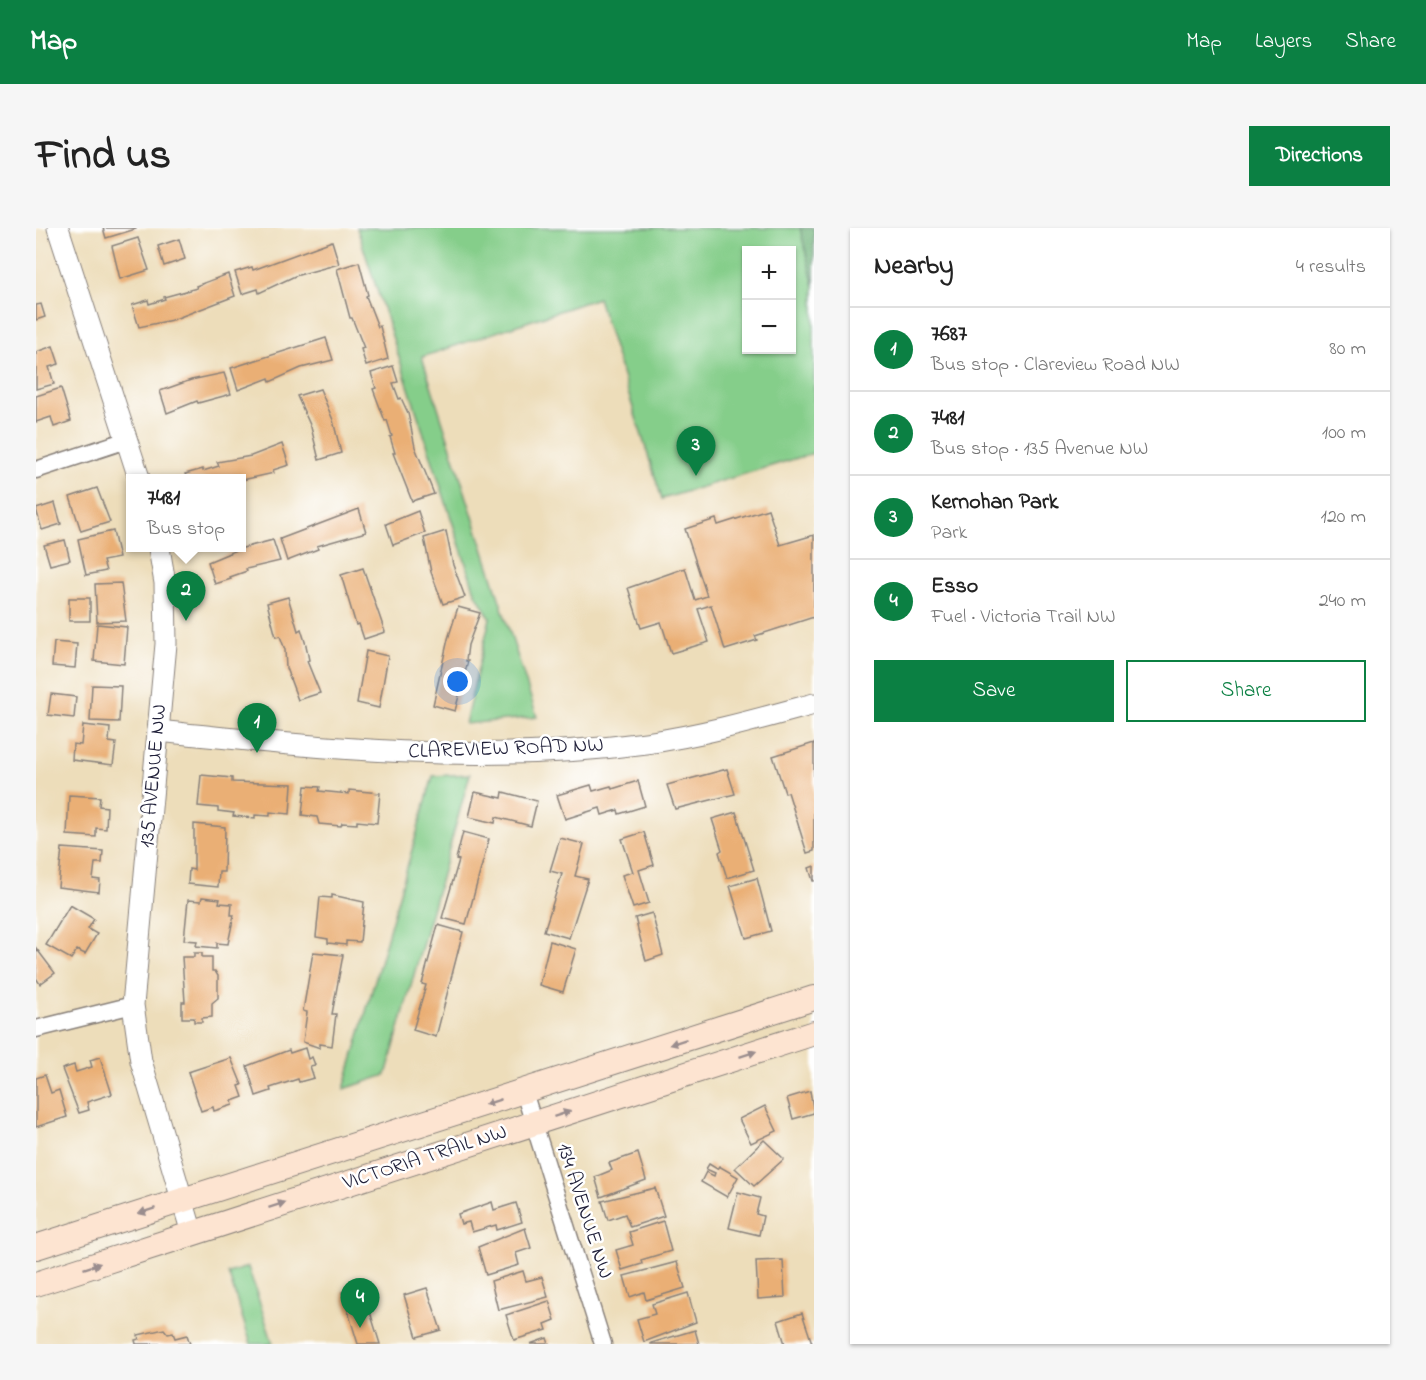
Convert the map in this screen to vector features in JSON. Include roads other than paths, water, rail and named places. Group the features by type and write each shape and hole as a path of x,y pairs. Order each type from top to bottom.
{"main road":[{"name":"VICTORIA TRAIL NW","path":"36,1247 814,998"},
{"name":"VICTORIA TRAIL NW","path":"36,1284 814,1033"}],"street":[{"path":"58,228 139,474"},
{"path":"36,470 127,440"},
{"name":"135 AVENUE NW","path":"160,552 165,583 166,633 133,1005 141,1062 192,1233"},
{"name":"CLAREVIEW ROAD NW","path":"158,731 414,754 535,752 647,743 742,723 814,704"},
{"path":"36,1029 133,1005"},
{"name":"134 AVENUE NW","path":"524,1092 603,1344"}],"place":[{"name":"Kernohan Park","path":"696,476"},
{"name":"7481","path":"186,621"},
{"name":"7687","path":"257,753"},
{"name":"Esso","path":"360,1328"}]}
